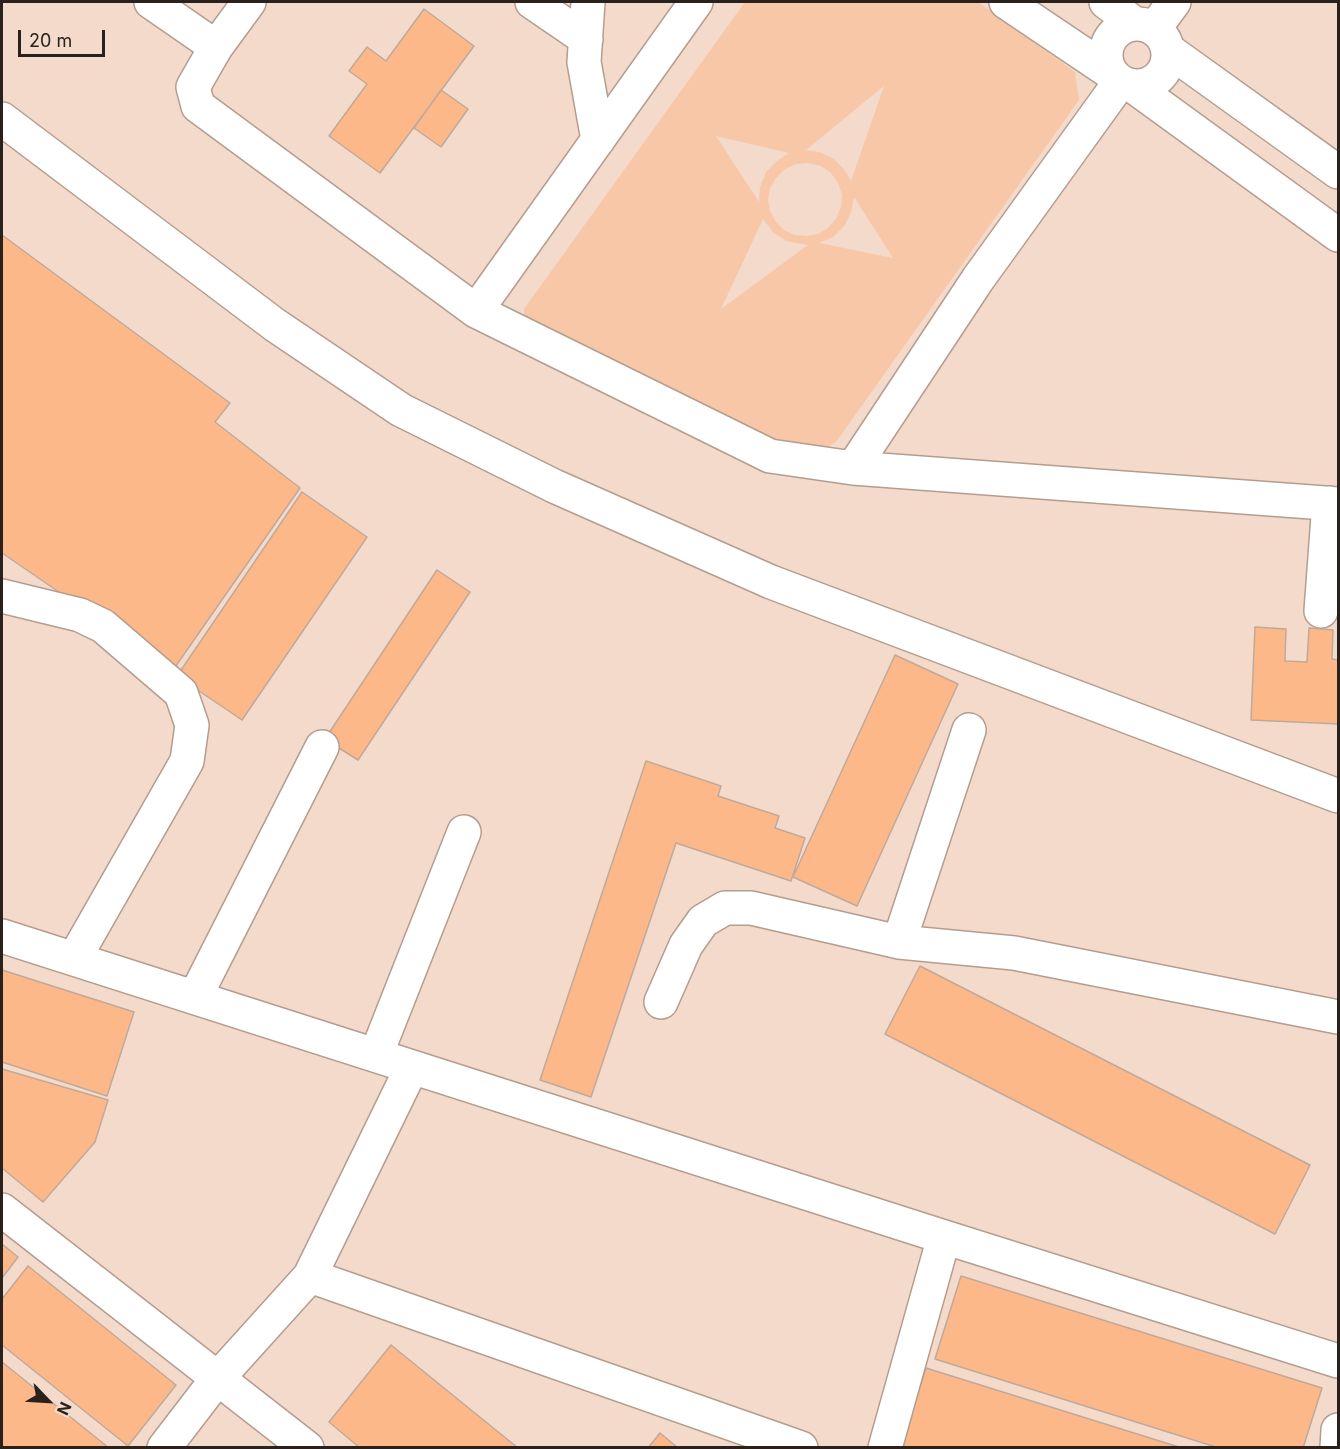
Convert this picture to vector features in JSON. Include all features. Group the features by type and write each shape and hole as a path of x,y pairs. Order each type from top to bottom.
{"street":[{"path":"151,2 216,47"},
{"path":"249,2 216,47 193,87 198,106 476,311 770,456 853,468 1334,503 1321,611"},
{"path":"532,2 586,39"},
{"path":"588,2 584,62 598,140"},
{"path":"476,311 696,2"},
{"path":"1006,2 1121,80 1338,235"},
{"path":"1106,2 1338,172"},
{"path":"1152,34 1174,2"},
{"path":"1125,26 1152,34 1165,69 1152,83 1121,80 1106,62 1106,51 1115,32 1125,26"},
{"path":"853,468 978,279 1121,80"},
{"path":"2,119 275,325 401,410 554,486 771,582 1338,796"},
{"path":"2,596 80,615 103,626 181,693 192,725 187,761 74,959"},
{"path":"899,942 969,730"},
{"path":"195,997 322,747"},
{"path":"376,1055 464,832"},
{"path":"661,1002 686,945 703,921 725,908 751,908 899,942 1014,953 1338,1017"},
{"path":"2,936 1338,1361"},
{"path":"164,1448 217,1379 310,1276 412,1067"},
{"path":"2,1210 307,1448"},
{"path":"885,1448 944,1237"},
{"path":"310,1276 801,1448"},
{"path":"1337,1448 1338,1431"}],"shaded area":[{"path":"745,2 978,2 1075,72 1079,100 836,442 817,453 767,441 524,323 524,309","holes":["884,86 851,181 844,169 833,158 806,150","716,136 789,153 766,172 760,187 759,202","808,163 821,166 831,173 842,195 841,207 836,219 818,234 795,235 784,230 770,211 768,200 770,188 785,169 796,164","854,197 893,258 819,243 833,237 845,225","763,219 773,232 786,241 808,245 721,309"]}],"building":[{"path":"424,9 474,46 380,173 329,136 367,84 349,71 367,47 386,61"},
{"path":"441,90 468,109 441,147 414,128"},
{"path":"2,235 230,403 215,422 300,488 173,670 2,553"},
{"path":"302,492 367,537 242,720 177,676"},
{"path":"437,570 470,592 358,760 325,739"},
{"path":"1255,627 1286,629 1285,661 1307,662 1309,628 1333,630 1332,659 1338,660 1338,724 1251,720"},
{"path":"895,655 958,684 857,906 793,877"},
{"path":"646,761 721,786 718,796 779,816 775,828 805,838 791,881 676,843 591,1097 540,1080"},
{"path":"920,966 1310,1165 1275,1234 885,1034"},
{"path":"2,970 134,1012 107,1096 2,1062"},
{"path":"2,1069 108,1100 95,1142 43,1202 2,1168"},
{"path":"2,1244 18,1257 2,1278"},
{"path":"28,1266 176,1385 128,1446 2,1345 2,1299"},
{"path":"961,1276 1322,1388 1303,1448 1219,1448 935,1359"},
{"path":"391,1345 518,1448 360,1448 329,1422"},
{"path":"2,1362 109,1448 2,1448"},
{"path":"926,1368 1182,1448 901,1447"},
{"path":"660,1433 678,1448 648,1448"}]}
